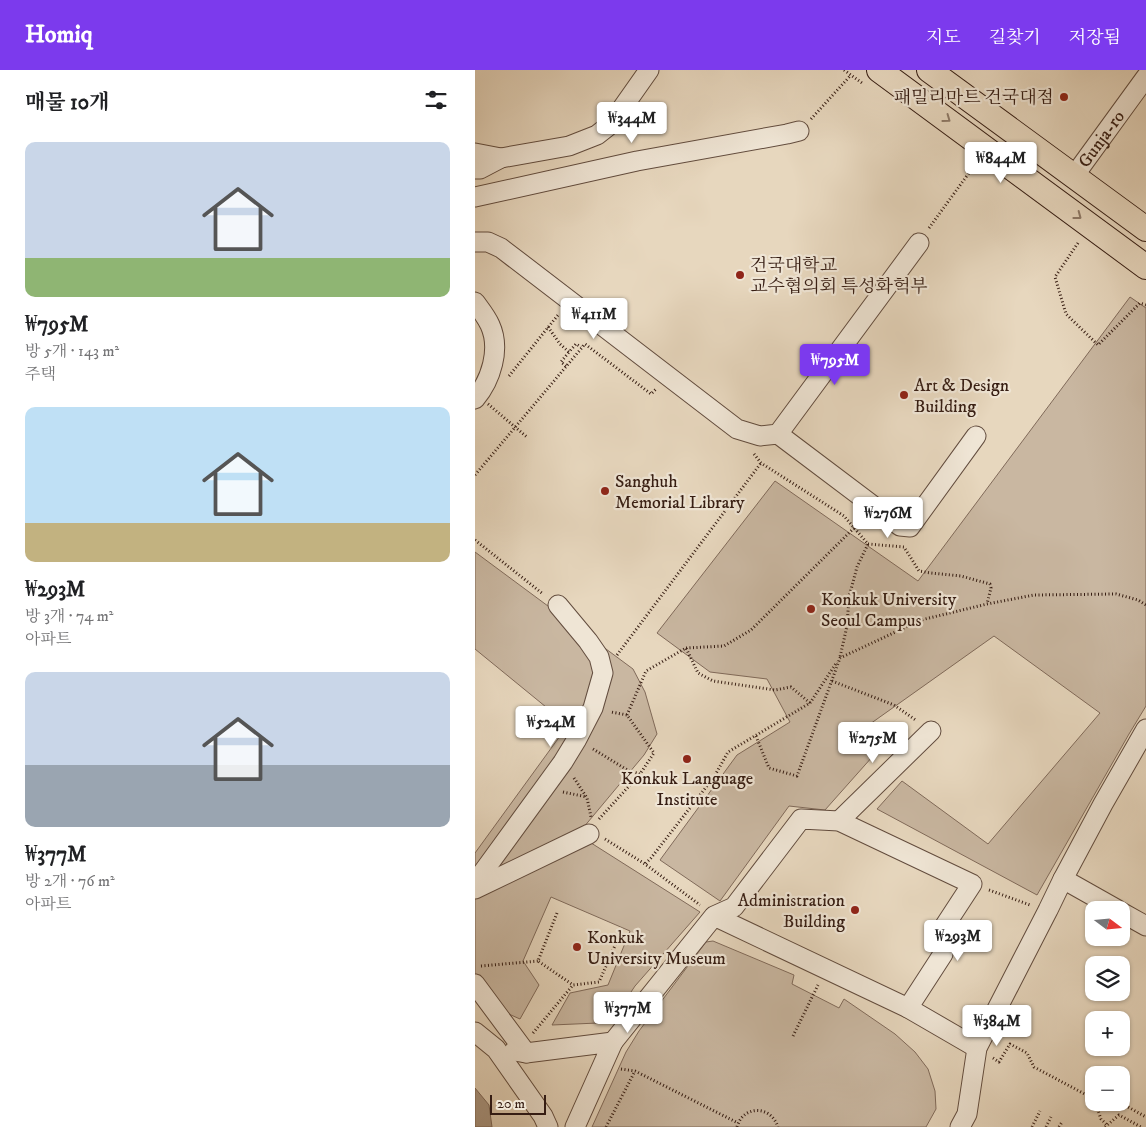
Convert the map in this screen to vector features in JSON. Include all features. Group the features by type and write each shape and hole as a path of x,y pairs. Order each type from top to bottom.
{"main road":[{"path":"879,70 1146,267"},
{"path":"929,70 1146,229"}],"street":[{"path":"475,169 480,169 501,158 569,146 597,135 611,124 649,70"},
{"name":"Gunja-ro","path":"1074,176 1146,75 1142,70"},
{"path":"475,198 637,160 799,131"},
{"path":"475,153 501,158"},
{"path":"475,242 488,242 501,248 737,429 760,436 778,434 900,526 910,527 976,436"},
{"path":"778,434 919,243"},
{"path":"475,302 491,326 495,348 494,360 481,391 482,402"},
{"path":"475,883 563,762 593,708 603,673 599,657 558,605"},
{"path":"960,1127 967,1114 977,1048 1063,879 1146,729"},
{"path":"839,821 931,731"},
{"path":"575,1127 613,1042 714,916 734,907 801,819 839,821 972,884 941,933 943,954 908,1008"},
{"path":"475,889 595,830"},
{"path":"1063,879 1102,901"},
{"path":"734,907 743,930"},
{"path":"714,916 908,1008 977,1048"},
{"path":"1130,917 1146,926"},
{"path":"475,984 527,1053"},
{"path":"475,1032 496,1049 543,1116 548,1127"},
{"path":"496,1049 527,1053 613,1042"}],"path":[{"path":"799,131 851,75"},
{"path":"919,243 974,166"},
{"path":"1078,243 1055,277 1067,314 1098,345 1140,302 1146,306"},
{"path":"531,347 548,327 560,344 569,352"},
{"path":"566,366 561,362 576,344 581,347"},
{"path":"475,475 585,344 651,394"},
{"path":"482,402 528,438"},
{"path":"737,429 761,463 844,516 868,544 904,547 919,571 931,574 961,576 990,584 991,588 987,604"},
{"path":"623,648 761,463"},
{"path":"627,715 645,671 686,648 724,646 751,630 854,528"},
{"path":"475,540 558,605"},
{"path":"756,736 769,768 797,776 840,658 847,626 849,597 857,567 868,544"},
{"path":"645,864 714,777 728,752 809,703 840,658 921,620 1034,595 1116,594 1138,600 1146,605"},
{"path":"686,648 698,673 713,681 775,690 791,687 809,703"},
{"path":"832,681 894,705 931,731"},
{"path":"593,708 627,715 654,752 640,774 595,830 645,864 714,916"},
{"path":"577,739 629,771 640,774"},
{"path":"563,762 587,798 591,814"},
{"path":"972,884 1023,902"},
{"path":"538,961 557,913"},
{"path":"548,1014 573,986 599,982 617,941"},
{"path":"475,967 538,961 573,986"},
{"path":"793,1036 814,992"},
{"path":"999,1062 1010,1044 1027,1052 1034,1067 1085,1095"},
{"path":"603,1066 635,1071 737,1125 742,1117 748,1112 755,1110 769,1114 774,1118 778,1127"},
{"path":"606,1127 635,1071"},
{"path":"1130,1108 1146,1117"},
{"path":"1032,1127 1040,1111"},
{"path":"1098,1111 1106,1126 1119,1115 1141,1127"},
{"path":"1046,1127 1051,1117"},
{"path":"1059,1127 1062,1122"}],"shaded area":[{"path":"1130,297 1146,308 1146,706 1037,895 877,809 902,781 988,844 1100,713 994,636 870,724 881,747 825,810 789,806 720,901 660,860 737,755 790,722 767,679 710,672 657,633 775,481 918,581"},
{"path":"475,552 633,669 645,692 657,734 644,755 583,828 588,841 700,912 635,986 615,1016 598,1023 552,1025 570,993 608,985 630,931 551,897 523,961 539,985 520,1019 475,999 475,853 568,725 475,649"},
{"path":"713,941 794,975 792,984 839,1008 844,999 895,1034 915,1052 928,1069 935,1091 936,1109 926,1127 592,1127 626,1052 639,1031 706,942"},
{"path":"475,1088 489,1105 492,1127 475,1127"}],"place":[{"name":"패밀리마트 건국대점","path":"1064,97"},
{"name":"건국대학교 교수협의회 특성화헉부","path":"740,275"},
{"name":"Art & Design Building","path":"904,395"},
{"name":"Sanghuh Memorial Library","path":"605,491"},
{"name":"Konkuk University Seoul Campus","path":"811,609"},
{"name":"Konkuk Language Institute","path":"687,759"},
{"name":"Administration Building","path":"855,910"},
{"name":"Konkuk University Museum","path":"577,947"}]}
